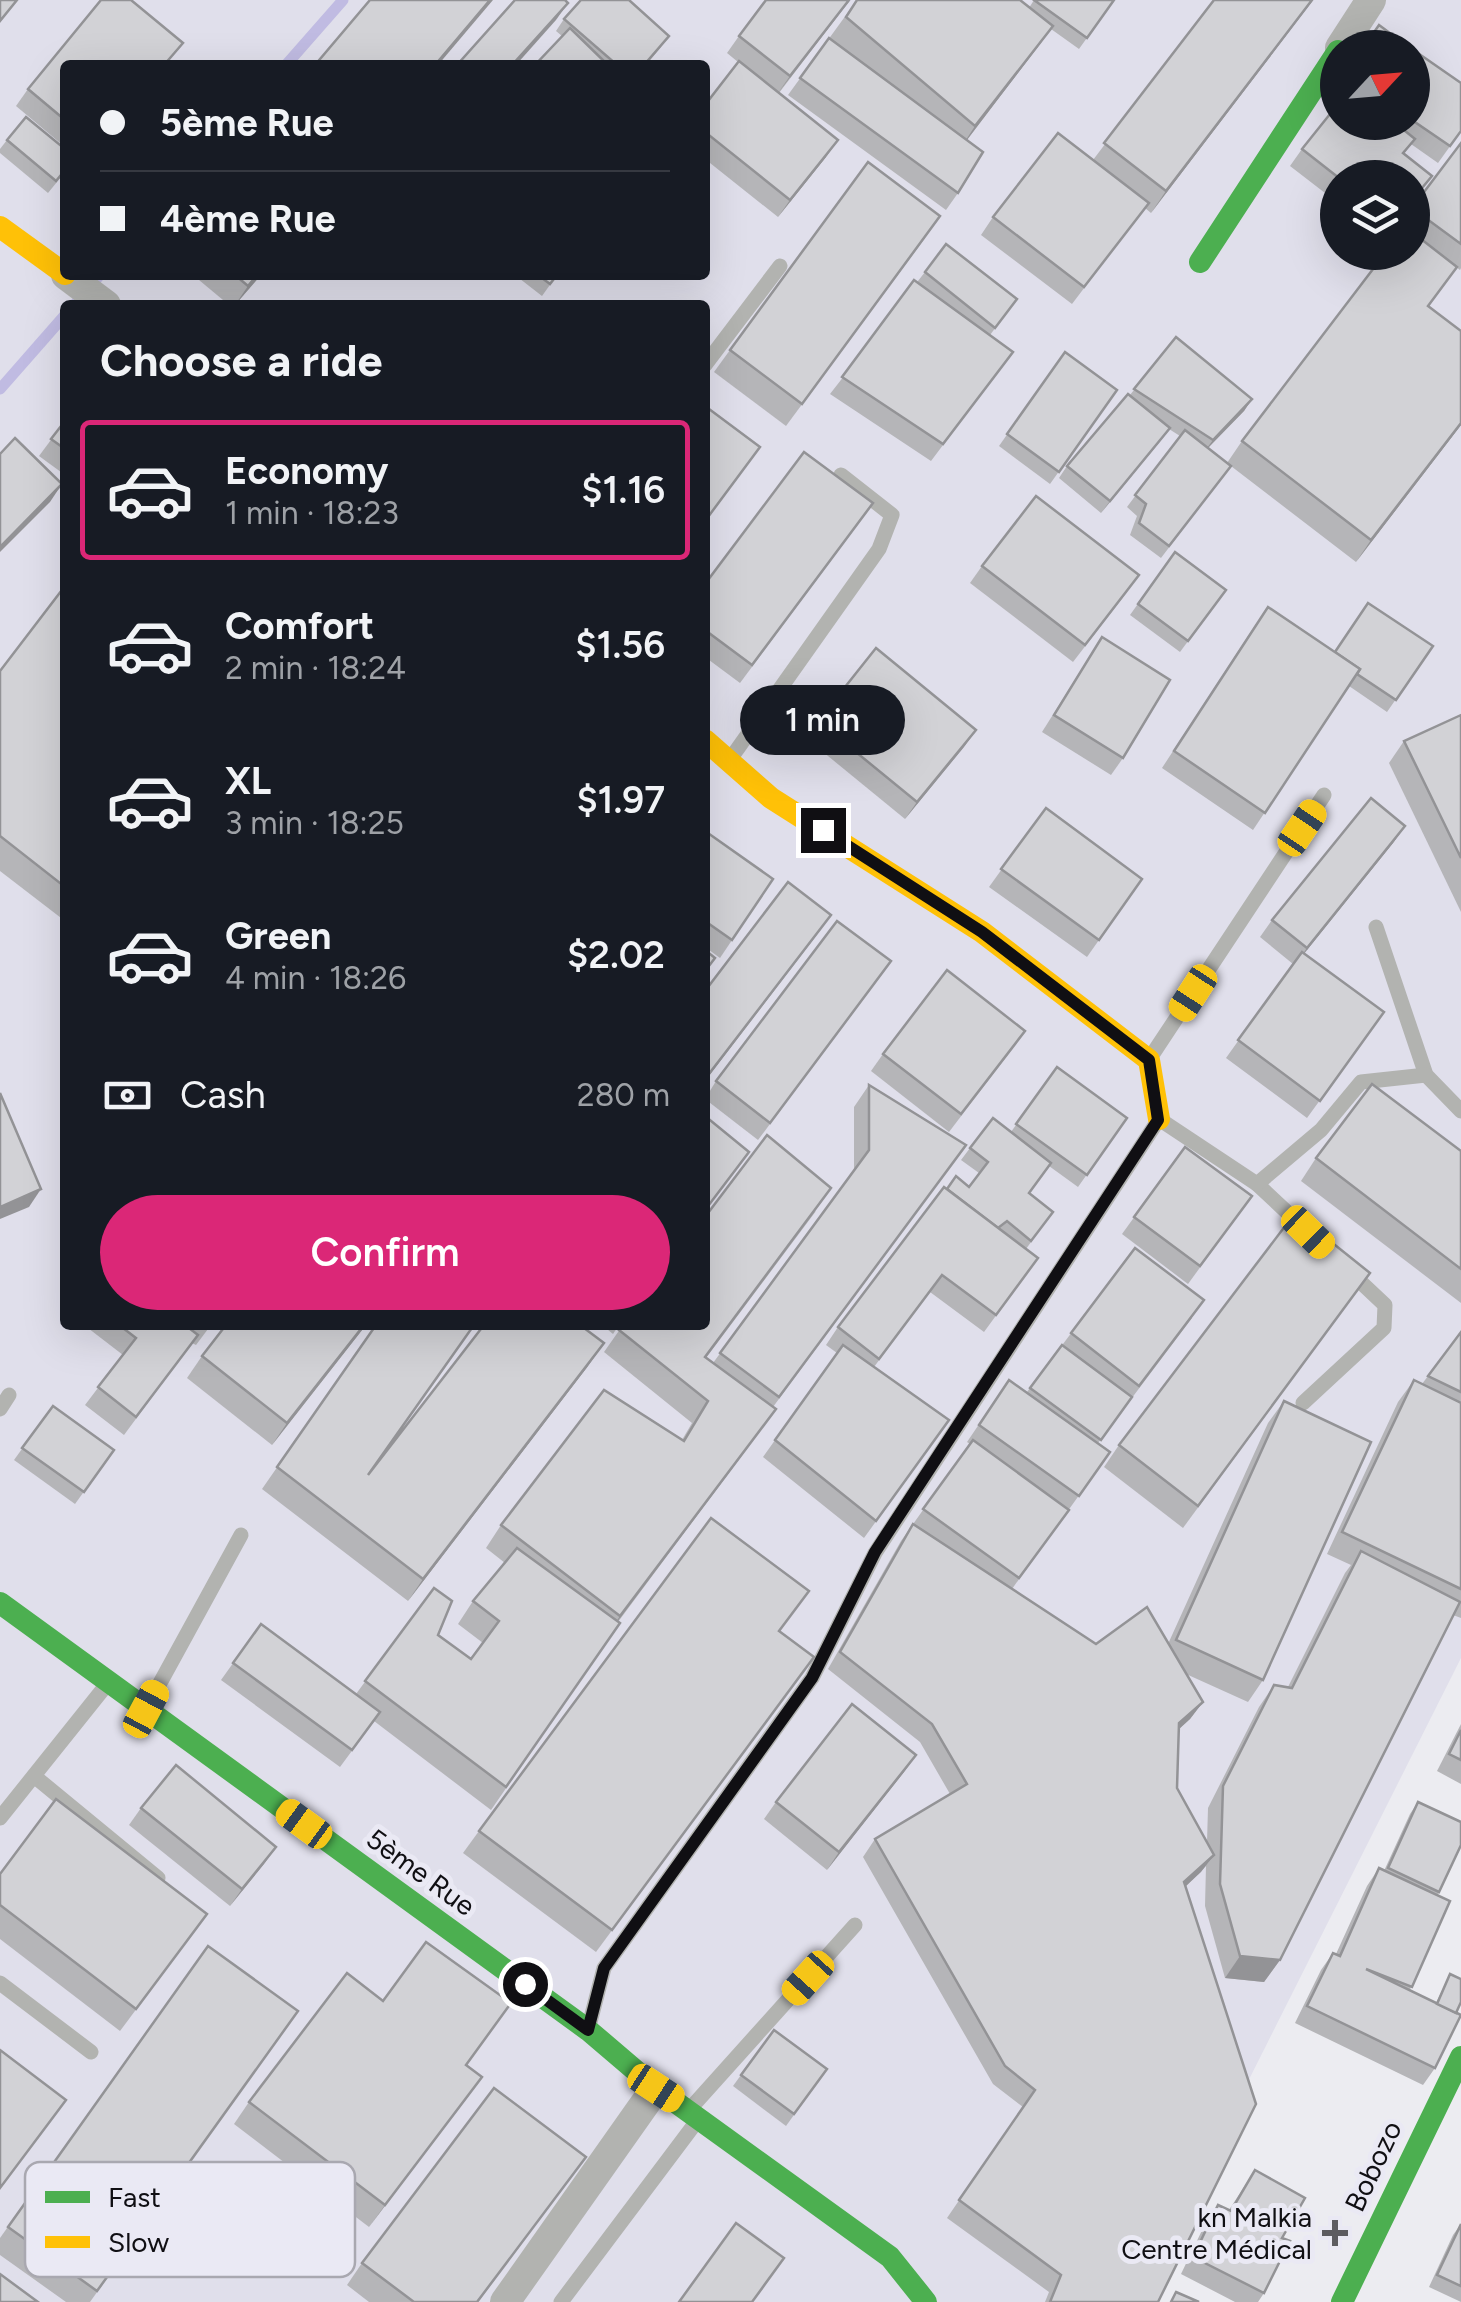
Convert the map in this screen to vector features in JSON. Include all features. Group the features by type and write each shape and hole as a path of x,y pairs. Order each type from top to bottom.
{"street":[{"path":"1351,30 1371,0"},
{"path":"1200,262 1320,78"},
{"path":"0,226 60,271"},
{"path":"72,280 99,300"},
{"path":"710,743 772,798 982,932 1149,1060 1158,1120"},
{"name":"5ème Rue","path":"0,1604 588,2030 656,2088 890,2257 926,2302"},
{"name":"Bobozo","path":"1342,2302 1461,2057"},
{"path":"505,2302 656,2088"}],"lane":[{"path":"710,358 780,266"},
{"path":"731,758 879,549 892,516 840,475"},
{"path":"1149,1060 1324,795"},
{"path":"1376,928 1426,1075 1461,1111"},
{"path":"1257,1184 1321,1130 1361,1082 1426,1075"},
{"path":"588,2030 604,1968 812,1678 875,1552 1158,1120 1257,1184 1314,1238"},
{"path":"1304,1403 1384,1328 1385,1306 1342,1265"},
{"path":"146,1709 241,1535"},
{"path":"0,1818 108,1683"},
{"path":"34,1776 178,1894"},
{"path":"562,2302 694,2114 855,1925"},
{"path":"0,1983 90,2052"}],"shaded area":[{"path":"0,0 1461,0 1461,1658 1137,2302 0,2302"}],"building":[{"path":"0,0 17,0 0,21"},
{"path":"101,0 131,0 183,43 168,60 60,60 60,116 28,89"},
{"path":"370,0 490,0 439,60 319,60"},
{"path":"515,0 568,3 517,60 461,60"},
{"path":"581,0 629,0 669,36 648,60 611,60 564,19"},
{"path":"766,0 849,0 790,76 739,36"},
{"path":"857,0 1020,0 1053,26 975,126 846,17"},
{"path":"1034,0 1114,0 1087,38"},
{"path":"1214,0 1312,0 1166,191 1104,143"},
{"path":"570,28 603,60 540,60"},
{"path":"829,38 983,152 958,193 800,78"},
{"path":"739,61 838,140 790,200 710,136 710,99"},
{"path":"1430,61 1461,83 1461,131 1450,146 1430,132"},
{"path":"26,117 60,145 60,176 56,181 7,140"},
{"path":"1320,126 1320,140 1414,140 1403,153 1412,160 1320,160 1320,163 1302,149"},
{"path":"1058,133 1149,203 1084,287 993,217"},
{"path":"1461,143 1461,244 1430,221 1430,184"},
{"path":"868,162 940,216 802,404 730,350"},
{"path":"946,244 1017,299 995,328 925,272"},
{"path":"1430,246 1457,267 1428,306 1461,331 1461,423 1371,540 1242,441 1372,270 1430,270"},
{"path":"914,280 1013,352 943,444 842,377"},
{"path":"1176,337 1252,399 1213,440 1134,389"},
{"path":"1065,352 1117,390 1059,472 1007,434"},
{"path":"1128,394 1170,428 1110,501 1067,466"},
{"path":"710,410 760,447 710,514"},
{"path":"60,427 60,445 51,439"},
{"path":"1185,430 1231,466 1169,546 1139,523 1146,504 1135,495"},
{"path":"15,438 60,486 0,547 0,454"},
{"path":"804,452 873,503 752,665 710,634 710,577"},
{"path":"1036,496 1139,575 1085,645 982,566"},
{"path":"1175,552 1226,590 1188,641 1138,604"},
{"path":"60,593 60,883 0,836 0,671"},
{"path":"1368,603 1433,646 1396,700 1357,674 1360,669 1335,652"},
{"path":"1268,607 1360,669 1265,813 1174,751"},
{"path":"1102,637 1170,680 1123,758 1054,715"},
{"path":"876,648 976,730 917,802 818,721"},
{"path":"1461,715 1461,858 1404,741"},
{"path":"1371,798 1405,826 1307,948 1272,920"},
{"path":"1046,808 1142,879 1099,940 1001,869"},
{"path":"710,835 773,879 732,940 710,925"},
{"path":"788,882 831,915 710,1072 710,984"},
{"path":"837,921 891,961 770,1123 716,1081"},
{"path":"1302,952 1384,1012 1320,1101 1238,1040"},
{"path":"947,970 1025,1031 961,1114 883,1054"},
{"path":"1057,1067 1127,1118 1087,1175 1016,1124"},
{"path":"1372,1084 1461,1151 1461,1269 1316,1158"},
{"path":"869,1085 966,1145 779,1397 720,1353 869,1150"},
{"path":"0,1093 41,1189 0,1207"},
{"path":"993,1118 1051,1163 1029,1193 1053,1212 1031,1241 1007,1221 998,1228 947,1189 956,1176 969,1187 988,1162 970,1148"},
{"path":"710,1120 749,1152 710,1203"},
{"path":"767,1135 831,1188 705,1357 776,1409 620,1616 501,1525 604,1390 684,1441 708,1401 619,1330 710,1330 710,1210"},
{"path":"1185,1147 1252,1196 1200,1266 1134,1217"},
{"path":"944,1187 1038,1258 996,1315 942,1275 879,1359 838,1327"},
{"path":"1295,1213 1370,1273 1198,1506 1119,1445"},
{"path":"1135,1248 1204,1300 1139,1386 1071,1333"},
{"path":"126,1330 192,1330 198,1335 136,1417 98,1387 136,1338"},
{"path":"222,1330 360,1330 287,1423 202,1356"},
{"path":"373,1330 470,1330 368,1475 480,1330 587,1330 604,1343 423,1579 277,1467"},
{"path":"1461,1332 1461,1392 1428,1376"},
{"path":"843,1345 949,1420 876,1521 775,1440"},
{"path":"1062,1345 1132,1397 1101,1440 1030,1388"},
{"path":"1009,1380 1110,1452 1079,1496 979,1425"},
{"path":"1414,1380 1461,1403 1461,1589 1342,1532"},
{"path":"1284,1401 1371,1442 1263,1680 1176,1640"},
{"path":"53,1406 114,1450 84,1492 22,1448"},
{"path":"973,1440 1069,1510 1019,1578 923,1509"},
{"path":"711,1518 809,1591 779,1631 814,1657 612,1930 479,1831"},
{"path":"913,1524 1096,1644 1147,1607 1203,1702 1179,1723 1177,1788 1214,1855 1184,1882 1256,2104 1158,2302 1050,2302 1061,2275 959,2200 1035,2090 1005,2066 875,1839 967,1784 932,1724 840,1652"},
{"path":"517,1548 620,1623 506,1787 365,1681 434,1588 452,1601 438,1635 471,1659 499,1621 473,1601"},
{"path":"1361,1551 1460,1602 1280,1960 1240,1956 1220,1884 1223,1786 1274,1685 1292,1688"},
{"path":"261,1624 380,1712 352,1750 233,1663"},
{"path":"852,1704 916,1755 839,1852 776,1802"},
{"path":"1461,1730 1461,1760 1449,1754"},
{"path":"176,1765 276,1847 242,1889 141,1808"},
{"path":"56,1799 207,1914 136,2009 0,1905 0,1874"},
{"path":"1418,1802 1461,1822 1461,1845 1439,1892 1388,1868"},
{"path":"1379,1868 1450,1901 1412,1987 1366,1969 1461,2015 1435,2068 1307,2006 1333,1953 1340,1956"},
{"path":"426,1942 511,2003 466,2065 482,2077 385,2205 355,2182 355,2162 328,2162 249,2102 347,1973 383,2001"},
{"path":"208,1946 298,2011 190,2162 54,2162"},
{"path":"1450,1974 1461,1979 1461,2002 1456,2013 1437,2004"},
{"path":"774,2030 827,2069 794,2114 741,2075"},
{"path":"0,2050 66,2100 0,2188"},
{"path":"494,2088 586,2157 477,2302 414,2302 362,2263"},
{"path":"1255,2170 1305,2198 1282,2238 1290,2241 1264,2293 1193,2257 1218,2205 1231,2211"},
{"path":"25,2203 25,2239 8,2227"},
{"path":"736,2223 784,2258 752,2302 679,2302"},
{"path":"1461,2224 1461,2286 1437,2275"},
{"path":"0,2274 38,2302 0,2302"},
{"path":"78,2277 107,2277 97,2291"},
{"path":"1176,2292 1199,2302 1171,2302"}],"waterway":[{"path":"290,60 343,0"},
{"path":"78,300 96,280"},
{"path":"0,389 60,321"}],"traffic: fast":[{"path":"1200,262 1320,79"},
{"path":"0,1603 588,2030 656,2088 890,2257 926,2302"},
{"path":"1342,2302 1461,2057"}],"traffic: slow":[{"path":"0,227 60,270"},
{"path":"710,744 771,798 982,932 1149,1060 1159,1119"}],"place":[{"name":"kn Malkia Centre Médical","path":"1335,2233"}],"route":[{"path":"525,1984 588,2030 604,1968 812,1678 875,1552 1158,1120 1149,1060 982,932 823,830"}]}
